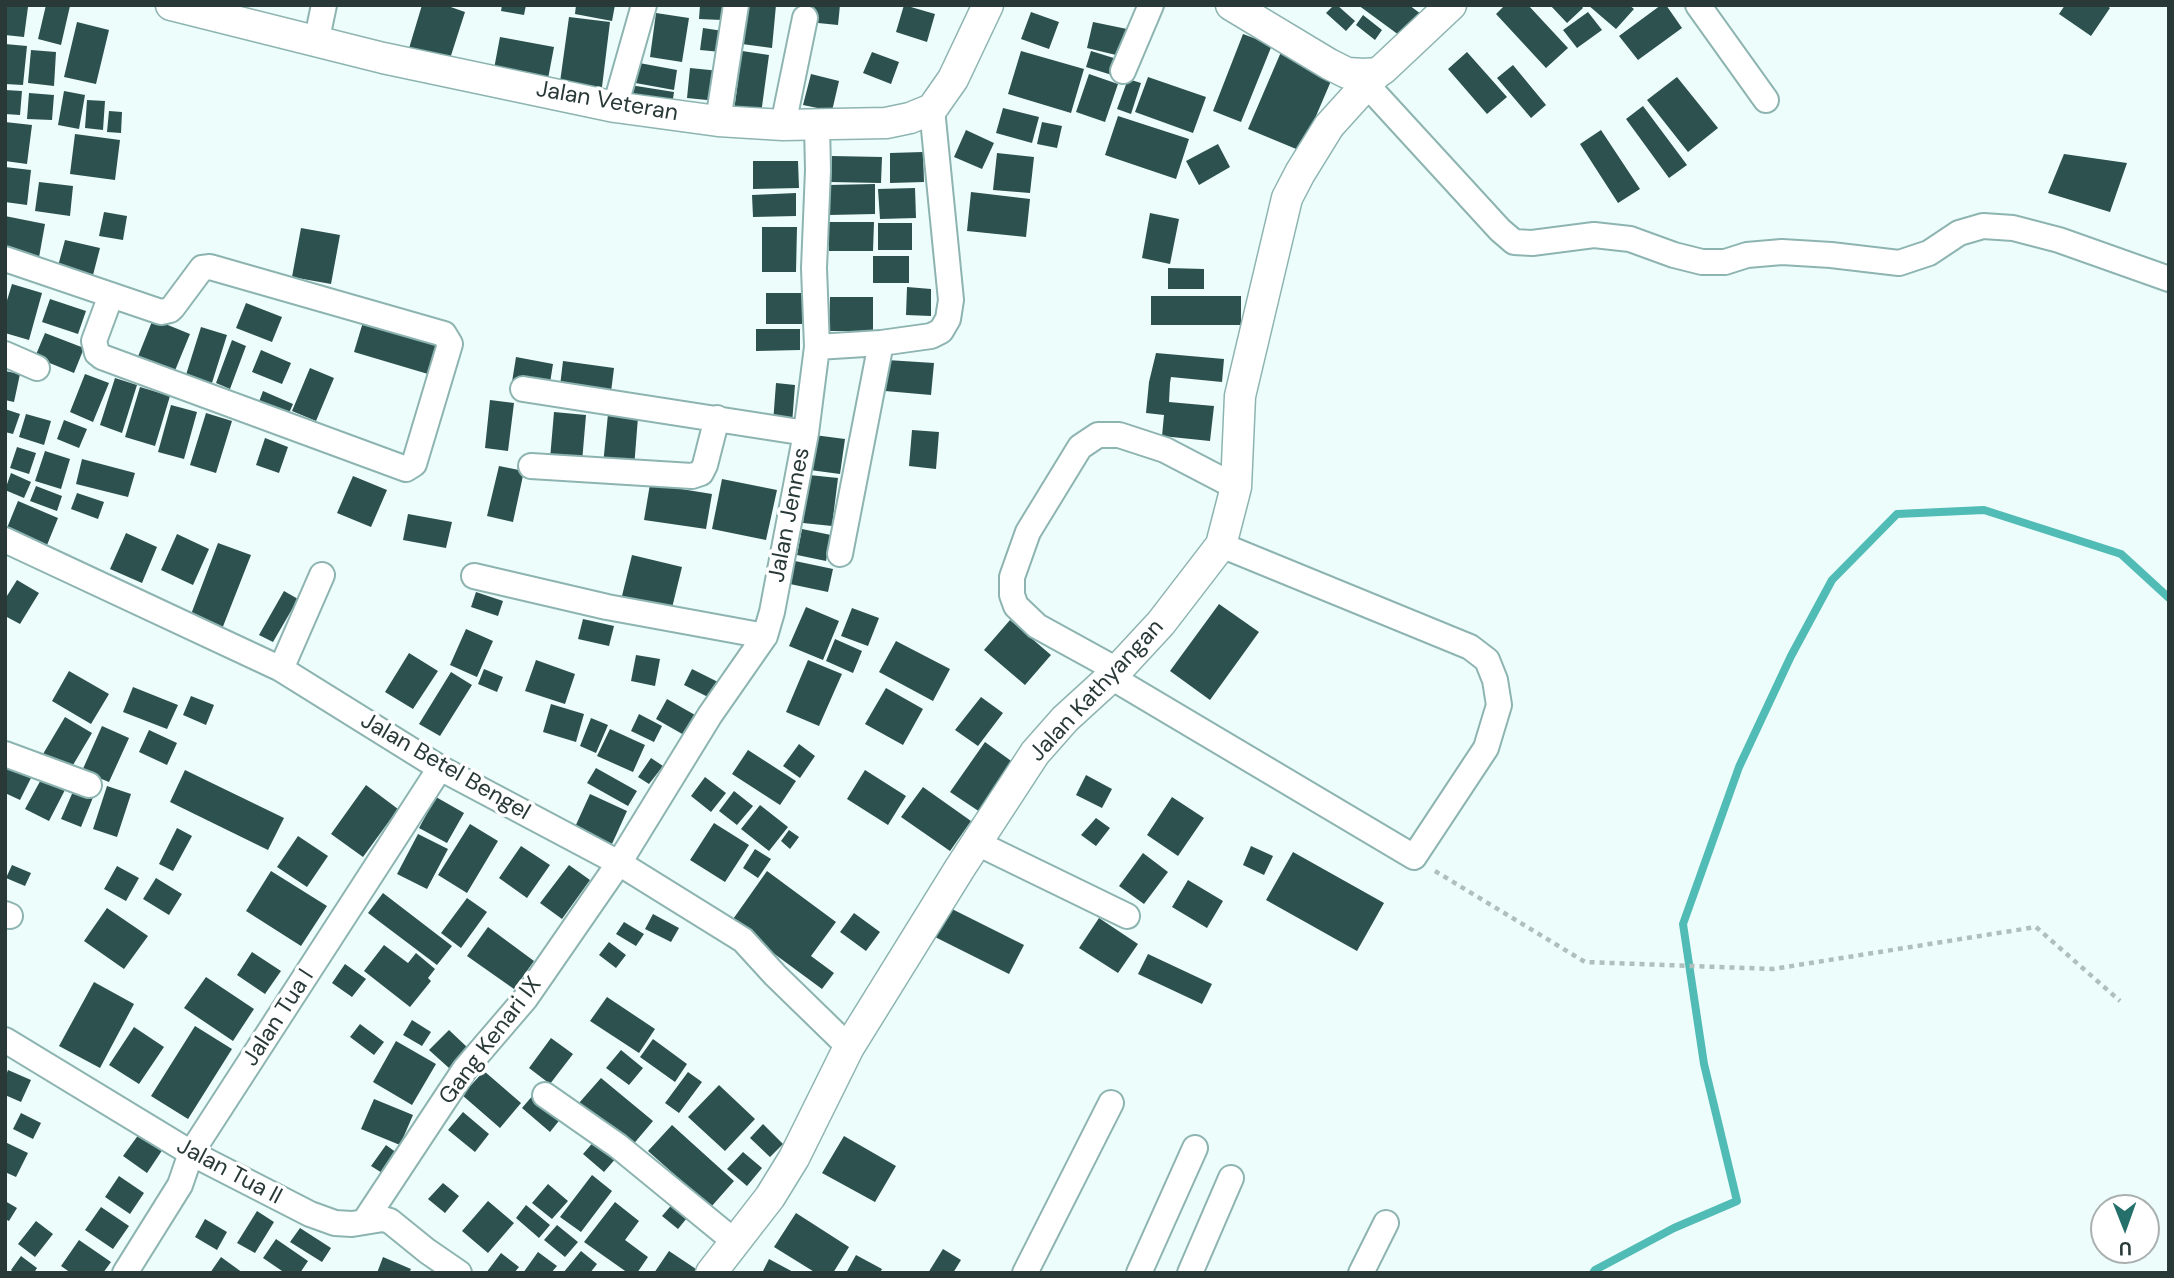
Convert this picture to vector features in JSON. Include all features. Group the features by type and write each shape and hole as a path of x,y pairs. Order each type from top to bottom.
{"street":[{"name":"Jalan Veteran","path":"171,5 316,43 615,107 718,121 783,125 887,123 932,109"},
{"path":"316,43 324,5"},
{"path":"615,107 644,5"},
{"path":"718,121 736,5"},
{"path":"817,347 931,337 940,331 948,318 951,300 932,109 953,79 988,5"},
{"path":"1123,71 1151,5"},
{"path":"1231,5 1347,73 1372,80 1500,230 1514,242 1532,243 1594,235 1629,239 1702,262 1725,262 1747,255 1782,251 1899,263 1929,253 1959,233 1983,226 2013,228 2059,240 2169,279"},
{"path":"1372,80 1451,5"},
{"path":"1698,5 1766,100"},
{"path":"783,125 805,18"},
{"name":"Jalan Kathyangan","path":"711,1273 770,1197 794,1158 849,1047 1042,744 1083,701 1114,674 1182,598 1221,545 1236,487 1240,396 1287,198 1329,126 1372,80"},
{"name":"Jalan Jennes","path":"620,863 710,715 765,636 772,612 806,433 817,347 814,268 817,125"},
{"path":"5,259 165,312 173,307 202,268 210,267 444,334 450,344 414,464 406,469 102,357 97,353 94,341 111,295"},
{"path":"840,554 881,343"},
{"path":"5,354 37,368"},
{"path":"523,388 806,433"},
{"path":"531,466 692,476 701,473 705,465 718,418"},
{"path":"1221,545 1470,647 1487,660 1495,680 1499,705 1486,748 1414,858 1037,626 1016,606 1012,595 1012,577 1028,532 1080,447 1098,435 1119,435 1165,450 1236,487"},
{"name":"Jalan Betel Bengel","path":"5,540 281,669 440,768 620,863 743,940 849,1047"},
{"path":"281,669 322,575"},
{"path":"474,576 607,607 765,636"},
{"path":"5,754 89,785"},
{"name":"Jalan Tua I","path":"125,1273 180,1185 191,1153 440,768"},
{"path":"977,843 1127,916"},
{"name":"Gang Kenari IX","path":"364,1222 465,1069 525,999 620,863"},
{"name":"Jalan Tua II","path":"5,1040 191,1153 324,1221 344,1224 383,1219 390,1221 459,1273"},
{"path":"545,1095 618,1146 734,1241"},
{"path":"1025,1273 1111,1103"},
{"path":"1139,1273 1195,1148"},
{"path":"1190,1273 1231,1178"},
{"path":"1361,1273 1386,1223"}],"path":[{"path":"1414,858 1585,962 1773,969 2036,927 2120,1001"}],"building":[{"path":"5,5 28,7 24,37 5,35"},
{"path":"46,5 70,6 61,45 38,39"},
{"path":"422,5 445,5 465,12 447,68 407,55"},
{"path":"502,5 526,5 524,15 501,11"},
{"path":"576,5 615,5 612,21 575,14"},
{"path":"700,5 724,5 722,20 699,19"},
{"path":"746,5 776,5 772,48 742,44"},
{"path":"810,5 840,5 838,25 808,22"},
{"path":"904,5 935,14 927,42 896,32"},
{"path":"1334,5 1355,21 1346,31 1326,13"},
{"path":"1358,5 1409,5 1421,14 1403,38"},
{"path":"1505,5 1528,5 1568,48 1546,68 1496,14"},
{"path":"1550,5 1581,5 1583,8 1567,23"},
{"path":"1588,5 1629,5 1634,9 1616,29"},
{"path":"1661,5 1666,5 1682,28 1638,60 1619,36"},
{"path":"2065,5 2106,5 2110,8 2091,36 2059,14"},
{"path":"1031,12 1059,22 1049,49 1021,39"},
{"path":"1588,12 1602,30 1577,48 1563,30"},
{"path":"656,13 689,18 682,62 650,57"},
{"path":"1363,15 1382,30 1375,40 1356,25"},
{"path":"569,17 610,22 602,87 560,82"},
{"path":"77,22 109,30 96,84 64,77"},
{"path":"1093,22 1127,29 1120,56 1087,48"},
{"path":"703,28 723,31 721,52 700,50"},
{"path":"1243,34 1272,45 1241,122 1213,111"},
{"path":"500,37 554,47 547,84 493,74"},
{"path":"5,44 27,46 23,85 5,84"},
{"path":"31,50 56,52 54,86 28,83"},
{"path":"742,51 769,55 761,114 734,111"},
{"path":"1021,51 1084,69 1071,113 1008,94"},
{"path":"1091,51 1117,59 1112,75 1086,67"},
{"path":"872,52 899,62 891,84 863,73"},
{"path":"1281,52 1334,74 1301,151 1248,129"},
{"path":"1467,52 1507,97 1487,114 1448,69"},
{"path":"634,62 677,70 674,90 630,82"},
{"path":"1513,65 1546,105 1531,118 1497,78"},
{"path":"690,68 720,71 717,101 687,98"},
{"path":"811,74 839,81 832,111 803,105"},
{"path":"1089,74 1118,84 1105,122 1076,112"},
{"path":"1148,77 1206,97 1193,133 1135,112"},
{"path":"1677,77 1718,128 1688,152 1647,100"},
{"path":"1128,79 1141,83 1131,114 1117,109"},
{"path":"630,85 674,92 671,112 626,104"},
{"path":"5,90 22,91 20,115 5,114"},
{"path":"64,91 85,95 79,129 58,125"},
{"path":"29,93 54,95 52,120 27,119"},
{"path":"87,100 105,101 103,130 85,128"},
{"path":"1643,106 1687,165 1669,178 1626,119"},
{"path":"1003,108 1039,117 1032,143 996,133"},
{"path":"109,111 122,112 121,133 107,132"},
{"path":"1118,116 1189,139 1176,179 1105,155"},
{"path":"5,122 32,125 27,164 5,161"},
{"path":"1042,122 1062,126 1057,148 1037,144"},
{"path":"966,130 994,143 982,169 954,157"},
{"path":"1601,130 1640,189 1618,203 1580,144"},
{"path":"75,134 120,140 115,180 70,174"},
{"path":"1218,144 1230,167 1199,185 1186,161"},
{"path":"923,152 924,182 890,183 890,153"},
{"path":"997,153 1034,157 1030,193 993,190"},
{"path":"2064,154 2127,163 2110,212 2048,193"},
{"path":"832,156 882,157 881,183 831,182"},
{"path":"753,161 798,161 799,188 753,189"},
{"path":"5,167 31,170 27,205 5,202"},
{"path":"39,182 73,186 70,216 35,211"},
{"path":"875,184 875,214 829,215 829,185"},
{"path":"915,188 916,218 880,219 878,189"},
{"path":"971,192 1030,199 1026,237 967,231"},
{"path":"796,193 796,216 753,217 752,195"},
{"path":"104,212 127,216 123,240 99,236"},
{"path":"1150,213 1179,219 1170,264 1142,258"},
{"path":"5,216 45,224 38,263 5,256"},
{"path":"829,222 874,222 873,251 829,251"},
{"path":"878,223 912,223 912,250 878,250"},
{"path":"762,227 797,227 796,272 762,272"},
{"path":"301,228 340,235 331,284 292,277"},
{"path":"65,240 100,248 93,275 58,266"},
{"path":"873,256 909,256 909,283 873,283"},
{"path":"1168,268 1204,269 1204,289 1168,289"},
{"path":"12,284 42,293 29,340 5,333 5,307"},
{"path":"907,287 931,289 931,316 906,315"},
{"path":"766,293 802,293 802,324 766,324"},
{"path":"1151,296 1241,296 1241,325 1151,325"},
{"path":"830,297 873,297 873,331 829,331"},
{"path":"50,299 86,311 78,334 42,322"},
{"path":"246,303 282,317 272,342 236,328"},
{"path":"153,319 190,334 174,373 137,359"},
{"path":"363,322 438,344 428,374 354,352"},
{"path":"201,327 227,335 211,386 185,378"},
{"path":"756,329 800,329 800,350 756,351"},
{"path":"45,333 84,348 74,373 35,357"},
{"path":"232,340 246,346 230,389 216,383"},
{"path":"261,350 291,363 282,384 252,372"},
{"path":"1156,353 1224,359 1222,382 1171,377 1169,402 1214,406 1210,441 1162,436 1164,415 1146,413 1149,382"},
{"path":"516,357 553,364 549,389 512,382"},
{"path":"887,360 934,363 931,395 885,391"},
{"path":"563,361 614,368 611,392 560,386"},
{"path":"310,368 334,378 316,421 292,411"},
{"path":"5,371 20,374 14,402 5,400"},
{"path":"85,374 109,383 93,422 70,412"},
{"path":"115,378 137,385 122,433 100,425"},
{"path":"776,383 795,385 792,424 773,423"},
{"path":"140,387 170,396 155,446 125,437"},
{"path":"263,391 293,404 286,420 257,407"},
{"path":"490,400 514,403 508,451 485,448"},
{"path":"171,405 197,412 184,459 158,452"},
{"path":"5,409 20,414 13,434 5,432"},
{"path":"554,412 586,415 582,462 550,459"},
{"path":"206,413 232,421 216,473 190,465"},
{"path":"26,414 51,421 44,445 19,437"},
{"path":"608,414 638,417 634,468 603,465"},
{"path":"64,420 87,429 79,448 57,439"},
{"path":"912,430 939,432 936,469 909,466"},
{"path":"814,435 845,439 840,474 810,470"},
{"path":"265,438 288,447 279,473 256,465"},
{"path":"17,447 36,453 29,474 10,468"},
{"path":"45,451 70,459 61,489 35,481"},
{"path":"82,459 135,473 128,497 76,484"},
{"path":"499,466 524,471 513,522 487,516"},
{"path":"11,473 31,482 24,498 5,490"},
{"path":"809,475 838,478 832,526 803,523"},
{"path":"353,476 387,490 371,527 337,513"},
{"path":"722,479 777,490 766,540 712,529"},
{"path":"650,484 712,494 706,529 644,520"},
{"path":"36,486 62,496 57,511 30,501"},
{"path":"77,493 104,502 98,519 71,509"},
{"path":"18,501 58,518 47,545 7,528"},
{"path":"408,514 452,522 446,548 403,540"},
{"path":"802,529 831,535 826,561 797,555"},
{"path":"126,533 157,547 142,583 110,569"},
{"path":"177,534 209,549 193,585 161,570"},
{"path":"218,543 251,555 222,629 190,617"},
{"path":"632,555 682,567 671,612 621,600"},
{"path":"795,561 833,569 828,592 790,584"},
{"path":"17,580 39,593 20,624 5,616 5,599"},
{"path":"284,591 298,599 273,642 259,635"},
{"path":"476,592 503,601 498,616 471,607"},
{"path":"1219,604 1259,632 1210,700 1170,671"},
{"path":"806,607 839,621 823,660 789,646"},
{"path":"852,608 879,618 868,646 841,636"},
{"path":"583,619 614,626 609,646 578,639"},
{"path":"1010,620 1051,655 1025,685 984,650"},
{"path":"466,629 493,641 477,677 450,665"},
{"path":"835,639 862,651 853,673 826,661"},
{"path":"896,641 950,669 933,701 879,672"},
{"path":"409,653 438,671 413,709 385,692"},
{"path":"636,655 660,659 655,686 631,681"},
{"path":"536,660 575,674 565,704 525,691"},
{"path":"808,660 842,674 819,726 786,712"},
{"path":"484,669 503,677 497,692 478,684"},
{"path":"692,669 718,682 710,698 684,685"},
{"path":"69,671 109,694 91,724 52,701"},
{"path":"451,672 472,685 440,736 419,724"},
{"path":"133,687 178,705 167,729 123,712"},
{"path":"886,688 923,709 903,745 865,724"},
{"path":"191,696 214,705 206,725 183,715"},
{"path":"981,697 1003,713 978,746 955,730"},
{"path":"667,699 695,715 684,735 656,719"},
{"path":"551,704 584,714 576,742 543,732"},
{"path":"639,714 662,726 654,742 631,731"},
{"path":"65,717 92,733 70,770 43,754"},
{"path":"591,718 608,725 596,753 580,746"},
{"path":"102,726 129,738 109,782 82,771"},
{"path":"610,729 645,745 633,772 597,756"},
{"path":"149,730 177,743 167,765 139,752"},
{"path":"985,742 1014,763 980,812 950,792"},
{"path":"799,744 815,756 800,778 783,766"},
{"path":"748,750 796,781 780,805 732,774"},
{"path":"651,758 663,766 649,784 638,777"},
{"path":"5,764 32,776 20,800 5,793"},
{"path":"596,768 637,791 628,806 587,783"},
{"path":"185,770 284,818 268,850 170,802"},
{"path":"865,770 906,796 888,825 847,799"},
{"path":"44,774 67,786 49,821 25,809"},
{"path":"1086,775 1112,789 1102,808 1076,795"},
{"path":"705,777 726,793 711,812 691,796"},
{"path":"366,785 398,809 363,857 331,834"},
{"path":"107,786 131,794 117,837 93,829"},
{"path":"75,787 94,795 81,827 61,819"},
{"path":"923,787 971,821 950,851 901,817"},
{"path":"734,791 753,806 737,825 719,811"},
{"path":"590,794 627,811 612,844 575,827"},
{"path":"436,797 464,813 447,843 419,828"},
{"path":"1172,797 1204,818 1178,856 1147,835"},
{"path":"760,805 788,827 769,851 741,829"},
{"path":"1096,818 1110,828 1096,846 1081,835"},
{"path":"714,823 749,845 725,882 690,860"},
{"path":"470,824 498,841 467,893 438,875"},
{"path":"177,828 192,836 173,871 159,864"},
{"path":"789,830 799,837 790,849 781,841"},
{"path":"418,834 448,849 427,889 397,874"},
{"path":"298,836 328,856 307,887 277,867"},
{"path":"521,846 550,865 527,898 499,878"},
{"path":"1251,846 1273,856 1264,875 1243,865"},
{"path":"755,849 771,859 758,878 743,868"},
{"path":"1293,852 1384,903 1357,951 1266,900"},
{"path":"1143,853 1168,872 1144,904 1119,886"},
{"path":"12,865 31,873 25,886 6,878"},
{"path":"569,865 590,880 562,919 540,903"},
{"path":"117,866 139,878 126,901 104,889"},
{"path":"271,871 327,906 301,946 246,911"},
{"path":"767,871 836,922 811,956 834,973 822,989 731,922"},
{"path":"156,878 182,894 169,915 143,899"},
{"path":"1188,880 1223,901 1207,928 1172,907"},
{"path":"383,893 452,946 437,965 368,913"},
{"path":"467,898 487,912 461,948 441,933"},
{"path":"944,905 1024,945 1009,974 929,934"},
{"path":"107,908 148,936 124,969 84,941"},
{"path":"854,913 880,932 866,951 840,932"},
{"path":"653,914 679,928 671,942 645,929"},
{"path":"1099,918 1138,944 1118,973 1079,948"},
{"path":"624,922 644,934 636,946 616,934"},
{"path":"488,927 534,961 514,989 467,956"},
{"path":"609,942 626,955 616,968 599,955"},
{"path":"384,945 408,963 416,953 435,969 428,978 431,981 410,1007 364,971"},
{"path":"252,952 281,971 265,994 237,975"},
{"path":"1148,954 1212,984 1202,1004 1138,974"},
{"path":"345,964 366,979 352,997 332,983"},
{"path":"206,977 254,1009 233,1041 184,1008"},
{"path":"94,982 134,1004 100,1068 59,1046"},
{"path":"607,997 655,1029 639,1053 590,1021"},
{"path":"412,1020 431,1032 422,1046 403,1035"},
{"path":"360,1024 384,1042 374,1055 350,1037"},
{"path":"195,1026 232,1049 188,1119 151,1096"},
{"path":"134,1027 164,1047 139,1084 109,1065"},
{"path":"449,1030 468,1048 449,1068 429,1050"},
{"path":"551,1038 573,1054 550,1084 529,1068"},
{"path":"653,1039 687,1064 675,1082 640,1057"},
{"path":"396,1041 436,1064 412,1105 373,1082"},
{"path":"621,1050 643,1068 629,1085 606,1068"},
{"path":"8,1070 31,1080 21,1102 5,1095"},
{"path":"484,1071 521,1103 500,1128 462,1095"},
{"path":"688,1072 702,1082 679,1113 665,1103"},
{"path":"601,1078 653,1121 631,1147 579,1103"},
{"path":"719,1085 755,1119 725,1151 688,1117"},
{"path":"534,1094 562,1117 550,1132 522,1108"},
{"path":"374,1099 413,1115 400,1145 361,1129"},
{"path":"463,1112 489,1134 475,1152 448,1130"},
{"path":"21,1113 41,1123 33,1139 13,1129"},
{"path":"763,1124 783,1144 770,1157 750,1138"},
{"path":"672,1125 734,1181 711,1207 648,1151"},
{"path":"142,1130 165,1146 147,1173 123,1156"},
{"path":"844,1136 896,1166 875,1202 822,1173"},
{"path":"596,1139 617,1157 604,1172 583,1154"},
{"path":"5,1142 28,1153 16,1177 5,1172"},
{"path":"386,1145 401,1156 387,1176 371,1166"},
{"path":"743,1152 762,1168 747,1186 727,1169"},
{"path":"592,1175 612,1191 581,1232 560,1217"},
{"path":"119,1176 144,1193 130,1214 105,1197"},
{"path":"443,1183 459,1196 445,1213 428,1199"},
{"path":"548,1184 568,1201 552,1219 532,1203"},
{"path":"676,1200 691,1213 678,1229 662,1216"},
{"path":"5,1201 17,1208 9,1221 5,1219"},
{"path":"488,1201 514,1223 488,1253 462,1231"},
{"path":"615,1202 639,1221 625,1240 648,1257 637,1273 628,1273 584,1242"},
{"path":"526,1205 550,1225 539,1238 516,1218"},
{"path":"101,1207 129,1226 113,1249 85,1230"},
{"path":"257,1211 274,1222 255,1253 237,1243"},
{"path":"796,1213 849,1247 833,1273 816,1273 774,1247"},
{"path":"205,1219 227,1232 217,1250 195,1237"},
{"path":"36,1221 53,1234 35,1257 18,1244"},
{"path":"557,1225 578,1242 565,1257 544,1240"},
{"path":"300,1228 331,1248 322,1262 290,1242"},
{"path":"276,1239 308,1261 300,1273 285,1273 263,1258"},
{"path":"79,1240 111,1262 103,1273 71,1273 61,1266"},
{"path":"943,1249 961,1260 953,1273 928,1273"},
{"path":"581,1251 597,1264 590,1273 563,1273"},
{"path":"669,1251 696,1269 694,1273 654,1273"},
{"path":"538,1252 557,1266 551,1273 523,1273"},
{"path":"501,1253 519,1267 514,1273 486,1273"},
{"path":"856,1255 882,1269 880,1273 846,1273"},
{"path":"21,1256 37,1268 34,1273 14,1273 11,1270"},
{"path":"221,1257 243,1273 210,1273"},
{"path":"383,1257 411,1269 409,1273 377,1273"},
{"path":"769,1259 795,1273 762,1273"}],"waterway":[{"path":"1593,1273 1674,1228 1737,1201 1704,1064 1683,924 1739,767 1791,656 1832,580 1897,514 1984,510 2121,554 2169,598"}]}
